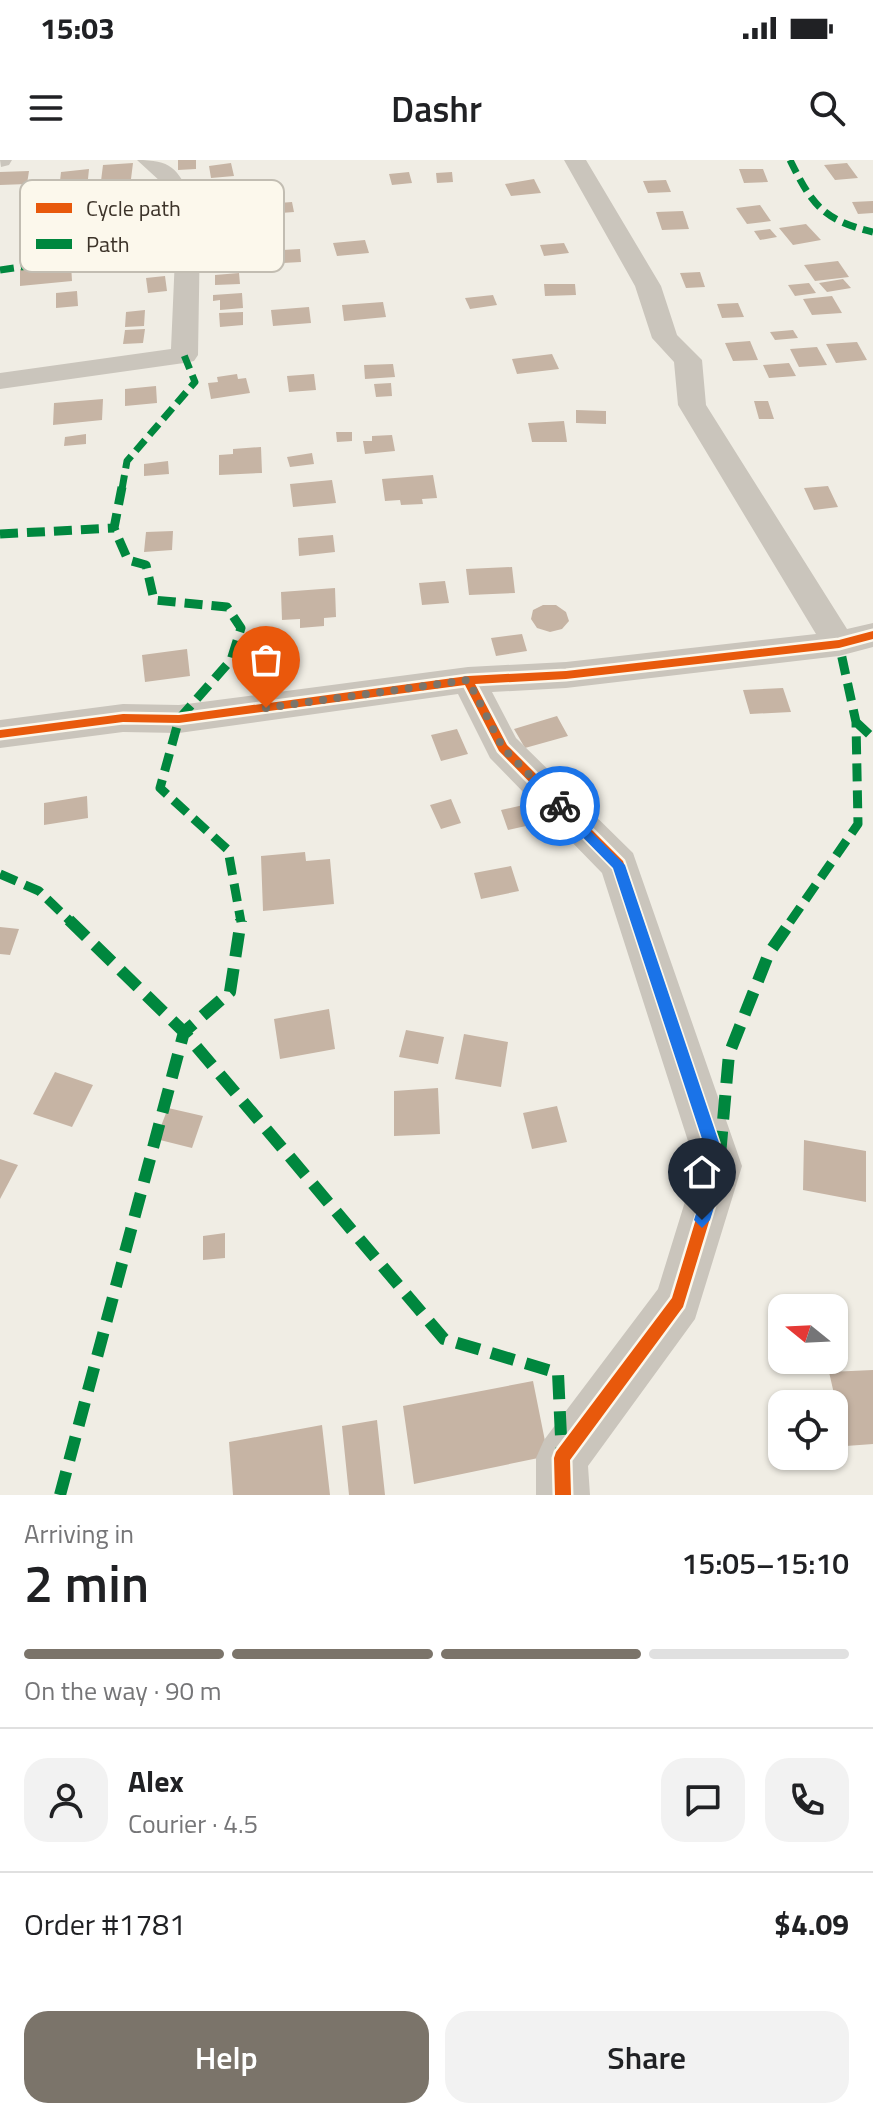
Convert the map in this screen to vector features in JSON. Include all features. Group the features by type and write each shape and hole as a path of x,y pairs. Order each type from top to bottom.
{"street":[{"path":"148,160 171,180"},
{"path":"575,160 648,286 665,338 688,360 692,405 839,644"},
{"path":"0,381 184,355 187,272"},
{"path":"0,734 123,718 179,719 468,680 566,675 839,644 873,635"},
{"path":"468,680 503,748 619,865 719,1166 678,1302 562,1458 563,1495"}],"building":[{"path":"178,160 196,160 196,169 178,170"},
{"path":"133,163 131,179 101,180 103,165"},
{"path":"231,163 234,176 211,178 209,166"},
{"path":"847,163 858,178 835,180 824,165"},
{"path":"89,169 88,179 60,180 61,172"},
{"path":"739,169 763,169 768,182 744,183"},
{"path":"29,171 28,180 20,180 20,184 0,185 0,172"},
{"path":"409,172 412,183 392,185 389,174"},
{"path":"452,172 453,182 437,183 436,173"},
{"path":"534,179 541,193 511,196 505,184"},
{"path":"666,180 671,192 648,193 643,181"},
{"path":"873,201 873,213 858,214 852,202"},
{"path":"292,202 294,212 284,213 284,203"},
{"path":"760,205 771,221 747,224 736,208"},
{"path":"683,211 689,229 662,230 656,212"},
{"path":"806,224 821,240 793,245 779,228"},
{"path":"770,229 777,237 760,240 754,231"},
{"path":"365,240 369,253 337,256 333,243"},
{"path":"564,243 569,253 544,256 540,245"},
{"path":"300,249 301,262 284,263 284,250"},
{"path":"838,261 849,277 815,281 804,265"},
{"path":"20,272 71,272 72,281 20,286"},
{"path":"700,272 705,287 686,288 680,273"},
{"path":"239,273 240,284 215,285 215,275"},
{"path":"165,276 167,291 148,293 146,278"},
{"path":"843,279 851,288 827,292 819,283"},
{"path":"809,283 816,293 795,296 788,285"},
{"path":"544,284 575,284 576,295 545,296"},
{"path":"77,291 78,306 56,308 56,293"},
{"path":"242,293 243,308 220,310 220,300 213,301 213,295"},
{"path":"493,295 497,305 470,309 465,298"},
{"path":"832,296 842,313 812,315 803,299"},
{"path":"383,302 386,317 344,321 342,305"},
{"path":"738,303 744,317 722,318 717,304"},
{"path":"309,307 311,323 273,326 271,310"},
{"path":"145,310 144,326 125,327 126,312"},
{"path":"243,312 243,325 220,327 219,313"},
{"path":"145,329 143,343 123,344 125,330"},
{"path":"793,330 798,338 775,340 770,332"},
{"path":"750,341 758,360 733,361 725,343"},
{"path":"857,342 867,360 836,363 826,344"},
{"path":"817,347 827,365 799,367 790,349"},
{"path":"552,354 559,369 517,374 512,359"},
{"path":"789,363 796,376 769,378 763,365"},
{"path":"393,364 395,377 365,379 364,365"},
{"path":"237,374 238,379 246,378 250,393 211,399 208,383 218,382 217,377"},
{"path":"314,374 316,390 289,392 287,376"},
{"path":"391,383 392,396 376,397 374,384"},
{"path":"156,386 157,403 125,406 125,389"},
{"path":"103,399 102,420 53,425 54,403"},
{"path":"754,401 768,401 774,419 759,419"},
{"path":"576,410 606,411 606,424 576,423"},
{"path":"564,421 567,442 532,442 528,423"},
{"path":"336,432 352,432 352,441 337,442"},
{"path":"86,434 86,444 64,446 65,437"},
{"path":"392,435 395,451 365,454 363,441 372,441 372,436"},
{"path":"261,447 262,473 219,475 219,455 233,454 233,449"},
{"path":"312,453 314,464 290,467 287,457"},
{"path":"168,461 169,474 144,476 144,464"},
{"path":"433,475 437,498 422,499 423,504 401,505 400,500 385,501 382,479"},
{"path":"332,480 336,503 293,507 290,484"},
{"path":"828,486 838,507 814,510 804,488"},
{"path":"173,531 172,550 144,552 146,532"},
{"path":"333,535 335,552 299,556 298,538"},
{"path":"512,567 515,593 469,595 466,569"},
{"path":"445,581 449,603 422,605 419,583"},
{"path":"335,588 336,617 324,618 324,626 300,628 300,619 282,620 281,592"},
{"path":"543,605 556,605 566,612 569,621 562,629 550,632 537,628 531,619 533,610"},
{"path":"522,634 527,651 496,656 491,638"},
{"path":"187,649 190,676 145,682 142,655"},
{"path":"783,688 791,712 750,714 743,690"},
{"path":"557,716 568,736 525,748 514,729"},
{"path":"457,729 468,754 441,761 431,735"},
{"path":"87,796 88,818 44,825 44,803"},
{"path":"451,799 461,823 441,829 430,805"},
{"path":"537,802 544,822 508,830 501,810"},
{"path":"305,852 306,861 330,859 334,904 263,911 261,856"},
{"path":"511,866 519,891 481,899 474,873"},
{"path":"0,927 19,929 10,955 0,954"},
{"path":"329,1009 335,1049 280,1059 274,1019"},
{"path":"406,1030 444,1037 438,1064 399,1057"},
{"path":"464,1034 508,1042 501,1087 455,1079"},
{"path":"55,1072 93,1085 72,1127 33,1114"},
{"path":"438,1088 440,1134 394,1136 394,1091"},
{"path":"557,1106 567,1142 532,1149 523,1113"},
{"path":"168,1108 203,1116 192,1148 156,1139"},
{"path":"804,1140 866,1151 866,1202 803,1190"},
{"path":"0,1159 18,1165 0,1199"},
{"path":"225,1233 225,1258 203,1260 203,1236"},
{"path":"873,1370 873,1444 848,1446 848,1390 833,1390 829,1374 848,1374 848,1371"},
{"path":"533,1381 548,1456 414,1484 403,1406"},
{"path":"377,1420 385,1495 349,1495 342,1426"},
{"path":"322,1425 330,1495 233,1495 229,1442"}],"marked path":[{"path":"790,160 805,190 820,210 840,223 873,232"},
{"path":"0,270 20,267"},
{"path":"60,1495 184,1032 230,992 242,925 228,850 160,788 179,719 231,660 241,628 227,607 154,600 146,565 128,560 114,528 127,461 195,382 184,355"},
{"path":"0,534 114,528"},
{"path":"720,1155 729,1054 769,953 858,824 856,722 839,644"},
{"path":"856,722 873,738"},
{"path":"0,874 39,891 184,1032 444,1339 558,1373 562,1458"}],"cycle path":[{"path":"0,734 123,718 179,719 468,680 566,675 839,644 873,635"},
{"path":"468,680 503,748 619,865 719,1166 678,1302 562,1458 563,1495"}],"way so far":[{"path":"266,708 468,680 503,748 560,806"}],"route":[{"path":"560,806 619,865 719,1166 702,1220"}]}
